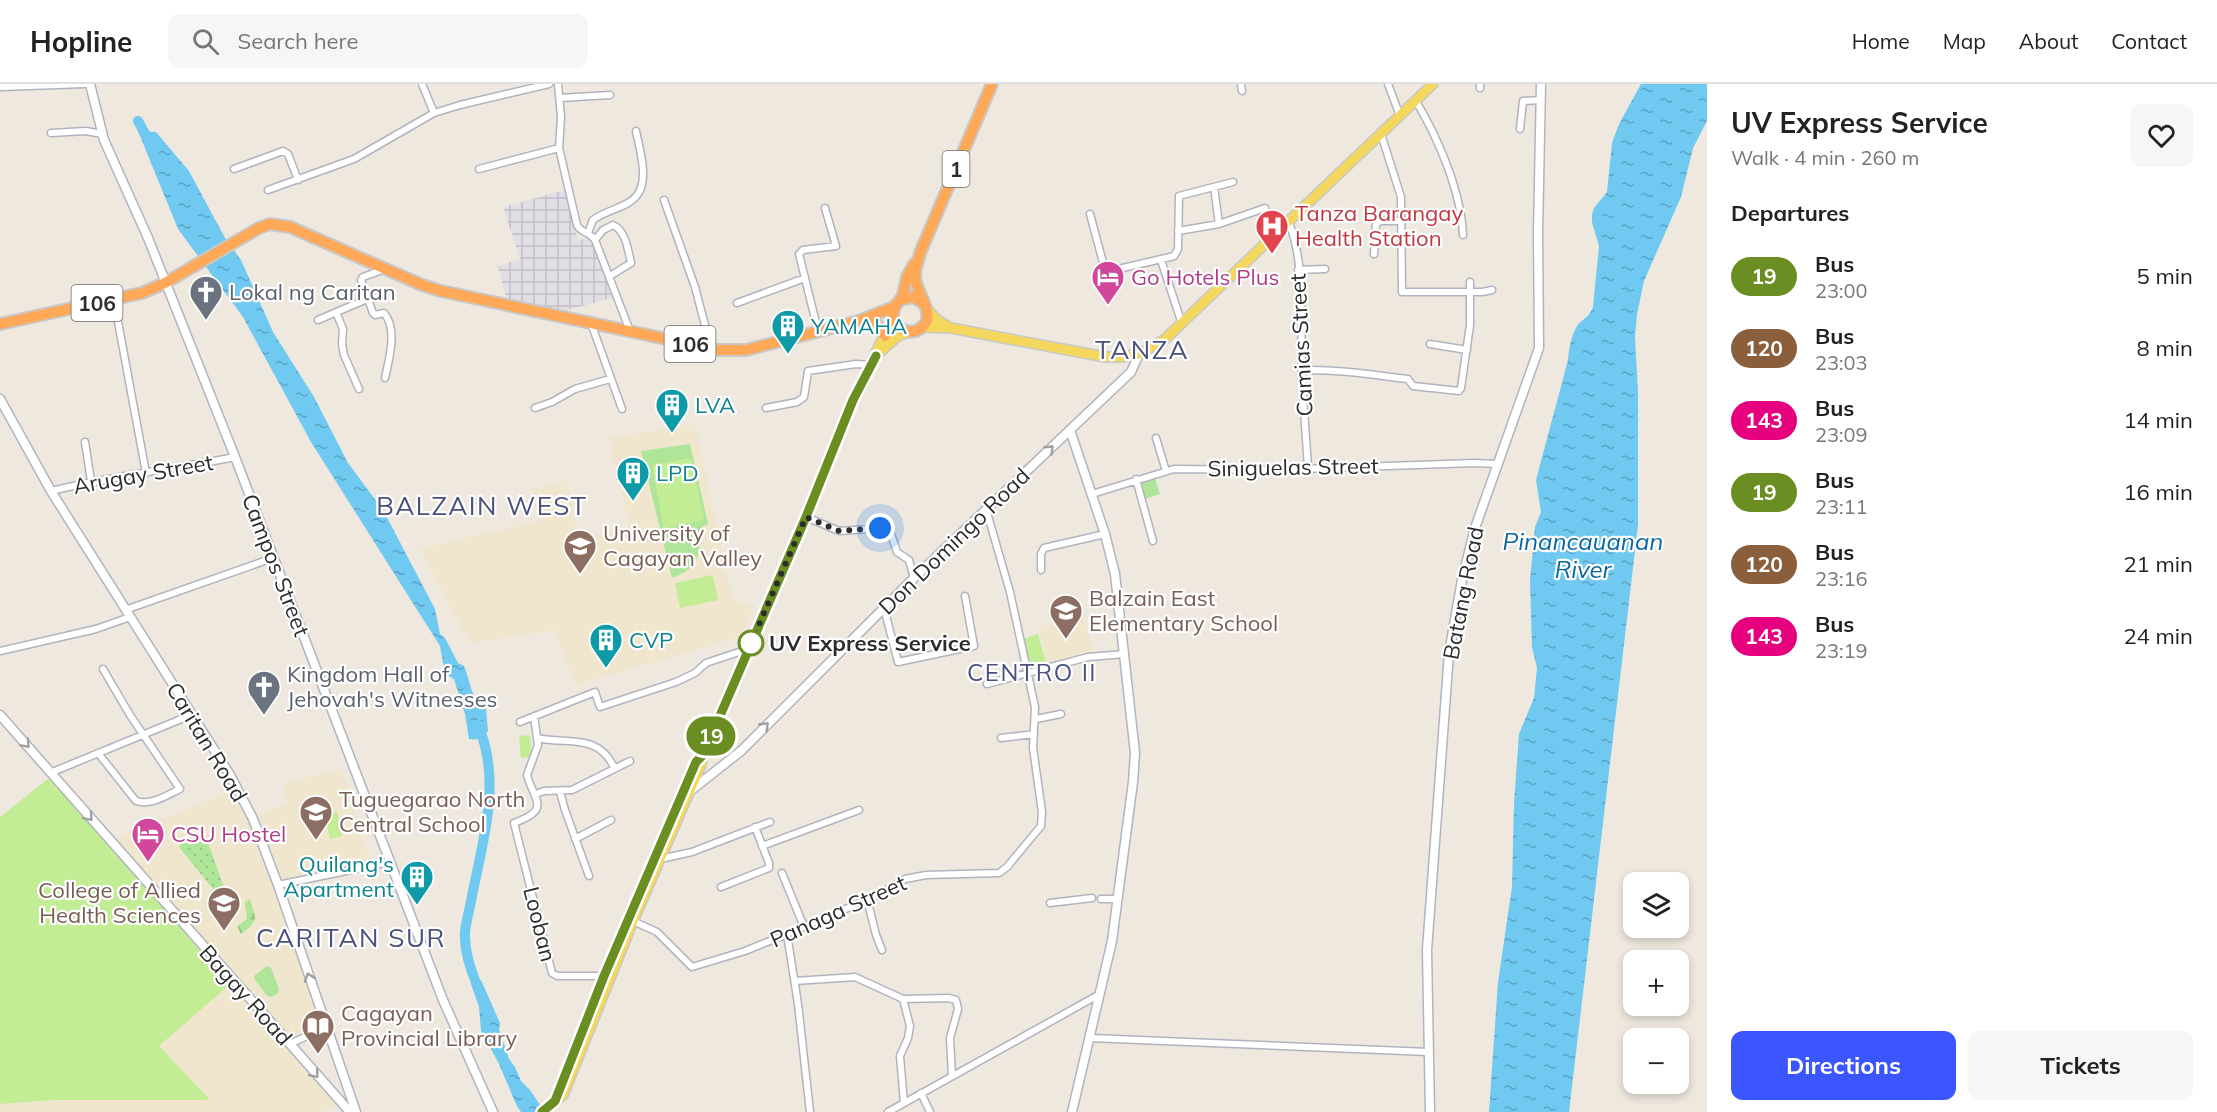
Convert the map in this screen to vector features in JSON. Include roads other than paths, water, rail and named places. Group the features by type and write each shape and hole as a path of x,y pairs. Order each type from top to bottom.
{"highway":[{"name":"1","path":"894,307 902,299 907,278 920,254 992,84"},
{"name":"106","path":"0,324 142,293 270,224 290,227 422,285 450,294 711,349 746,350 867,318 894,307"},
{"name":"1","path":"920,254 915,274 917,289 925,306"},
{"path":"894,307 894,322 900,329 907,332 922,327 927,317 925,306 913,297 902,299"},
{"name":"106","path":"867,318 894,322"},
{"path":"867,318 876,323 885,336"}],"main road":[{"name":"Campos Street","path":"90,84 102,134 165,282 235,457 443,1000 493,1112"},
{"path":"922,327 951,328 1105,357 1138,354 1158,345 1433,84"},
{"name":"Batang Road","path":"1430,1112 1428,929 1449,653 1467,557 1483,502 1539,348 1541,84"},
{"path":"925,306 936,319 951,328"},
{"path":"553,1103 604,976 806,517 854,396 894,322"},
{"path":"874,360 885,346 907,332"},
{"name":"Don Domingo Road","path":"686,791 741,751 914,578 1131,372 1138,354"},
{"name":"Caritan Road","path":"0,399 51,491 230,775 253,819 356,1112"},
{"path":"1070,430 1105,534 1115,574 1135,753 1118,899 1101,993 1072,1112"},
{"name":"Bagay Road","path":"0,715 350,1112"},
{"path":"542,1112 563,1095 686,791"}],"street":[{"path":"0,87 85,84"},
{"path":"422,84 434,114"},
{"path":"268,190 369,152 434,114 460,105 549,84"},
{"path":"558,84 561,98 559,148 577,225 596,240 630,331"},
{"path":"1388,84 1400,116"},
{"path":"561,98 610,95"},
{"path":"1520,129 1523,101 1541,100"},
{"path":"1416,101 1435,140 1457,197 1463,235"},
{"path":"51,133 86,131 102,134"},
{"path":"588,233 593,220 633,200 641,187 643,168 636,131"},
{"path":"1381,134 1401,198 1401,290 1405,293 1492,290"},
{"path":"479,169 559,148"},
{"path":"234,169 283,151 288,154 298,180"},
{"path":"1090,214 1105,270 1161,260 1176,255 1178,249 1179,196 1233,182"},
{"path":"1214,187 1219,224"},
{"path":"664,200 695,287 711,349"},
{"path":"818,331 799,254 803,250 836,246 825,208"},
{"path":"1178,231 1219,224 1265,208 1274,237"},
{"path":"613,210 613,225"},
{"path":"1374,254 1376,224 1380,221 1400,221"},
{"name":"Camias Street","path":"1289,223 1295,239 1298,270 1308,468"},
{"path":"596,240 603,230 613,225"},
{"path":"610,276 631,263 620,229 613,225"},
{"path":"1161,260 1182,324"},
{"path":"385,269 361,279 374,314 386,314 391,329 386,378"},
{"path":"1298,270 1325,269"},
{"path":"737,303 805,278"},
{"path":"1302,370 1329,370 1408,379 1413,386 1457,391 1461,388 1467,350 1470,282"},
{"path":"318,320 367,299"},
{"path":"114,300 146,473"},
{"path":"336,312 343,329 344,355 359,389"},
{"path":"591,322 622,409"},
{"path":"1430,344 1467,350"},
{"path":"766,408 801,400 805,395 808,371 874,360"},
{"path":"535,408 552,402 575,389 610,379"},
{"path":"1156,438 1166,471"},
{"path":"85,442 91,481"},
{"name":"Arugay Street","path":"51,491 91,481 235,457"},
{"name":"Siniguelas Street","path":"1092,494 1174,469 1308,468 1474,462 1498,464"},
{"path":"1136,479 1153,542"},
{"path":"986,509 1010,592 1029,674 1036,719 1034,734 1001,738"},
{"path":"806,517 839,531 886,528 890,531 897,552 909,560 914,578"},
{"path":"1041,570 1041,554 1044,548 1105,534"},
{"path":"0,651 96,629 127,614 273,558"},
{"path":"884,608 898,662 974,646 965,596"},
{"path":"520,722 595,692 600,707 676,682 695,673 706,663 739,652 746,654"},
{"path":"987,684 1088,657 1125,654"},
{"path":"98,753 136,801 149,802 180,789 103,669"},
{"path":"1036,719 1061,714"},
{"path":"50,773 191,715"},
{"path":"534,716 537,752 527,770 536,794 580,787 614,767 630,761"},
{"name":"Panaga Street","path":"633,921 657,932 692,967 745,951 787,934 867,899 898,882 914,877 999,873 1007,867 1041,826 1042,812 1034,759 1034,734"},
{"path":"537,738 594,745 606,753 614,767"},
{"path":"560,792 589,876"},
{"name":"Looban","path":"536,794 536,811 524,820 514,823 552,975 604,976"},
{"path":"762,846 859,810"},
{"path":"575,839 611,820"},
{"path":"660,859 692,852 770,822"},
{"path":"721,887 768,869 769,863 755,827"},
{"path":"278,885 390,862"},
{"path":"782,873 804,927"},
{"path":"1050,903 1092,898"},
{"path":"867,899 882,950"},
{"path":"1101,899 1118,899"},
{"path":"787,934 795,981 810,1112"},
{"path":"795,981 855,977 903,999 949,998 958,1002 958,1009 950,1031 952,1076"},
{"path":"888,1112 1101,993"},
{"path":"903,999 910,1026 908,1038 900,1056 904,1103"},
{"path":"290,1044 326,1028"},
{"path":"1091,1038 1429,1052"},
{"path":"921,1094 930,1112"}],"water":[{"name":"Pinancauanan River","path":"1641,84 1707,84 1707,121 1693,148 1681,197 1644,281 1637,314 1635,337 1638,392 1638,525 1569,1112 1489,1112 1498,982 1512,887 1519,734 1534,698 1537,668 1532,647 1530,580 1535,527 1541,512 1536,480 1572,338 1577,326 1593,307 1599,246 1592,214 1607,192 1612,143 1619,124"},
{"path":"138,131 156,132 189,171 225,238 241,260 273,332 314,397 348,463 383,510 435,609 440,634 445,638 458,663 464,666 474,695 486,708 488,731 482,737 469,739 465,714 454,679 445,674 440,646 311,442 243,317 178,229"},
{"path":"481,980 500,1023 499,1029 509,1059 521,1081 545,1112 521,1112 517,1106 498,1062 481,1031 479,1007 472,986"}],"waterway":[{"path":"138,121 150,143"},
{"path":"478,725 489,767 490,789 485,832 467,919 465,940 467,956 480,994"}],"place":[{"name":"Tanza Barangay Health Station","path":"1272,255"},
{"name":"Go Hotels Plus","path":"1108,306"},
{"name":"Lokal ng Caritan","path":"206,321"},
{"name":"YAMAHA","path":"788,355"},
{"name":"LVA","path":"672,434"},
{"name":"LPD","path":"633,502"},
{"name":"University of Cagayan Valley","path":"580,575"},
{"name":"Balzain East Elementary School","path":"1066,640"},
{"name":"UV Express Service","path":"751,643"},
{"name":"CVP","path":"606,669"},
{"name":"Kingdom Hall of Jehovah's Witnesses","path":"264,716"},
{"name":"Tuguegarao North Central School","path":"316,841"},
{"name":"CSU Hostel","path":"148,863"},
{"name":"Quilang's Apartment","path":"417,906"},
{"name":"College of Allied Health Sciences","path":"224,932"},
{"name":"Cagayan Provincial Library","path":"318,1055"}],"district":[{"name":"TANZA","path":"1142,349"},
{"name":"BALZAIN WEST","path":"482,505"},
{"name":"CENTRO II","path":"1032,672"},
{"name":"CARITAN SUR","path":"351,937"}]}
